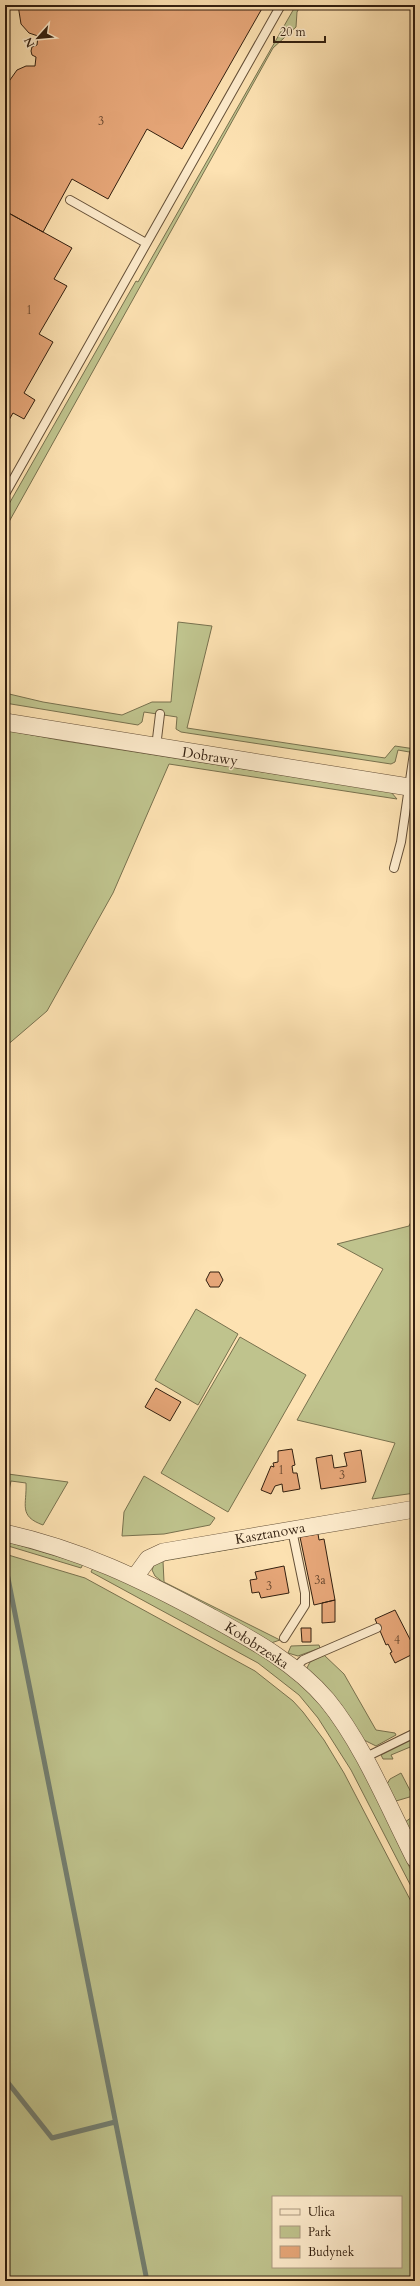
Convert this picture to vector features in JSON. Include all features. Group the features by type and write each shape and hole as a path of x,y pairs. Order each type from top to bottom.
{"street":[{"name":"Dobrawy","path":"5,722 412,787"},
{"name":"Kasztanowa","path":"135,1577 148,1559 162,1552 415,1510"},
{"name":"Kołobrzeska","path":"8,1534 86,1556 135,1577 222,1623 294,1669 310,1682 332,1706 351,1734 415,1859"}],"lane":[{"path":"5,494 281,5"},
{"path":"70,200 146,243"},
{"path":"156,747 160,714"},
{"path":"394,868 412,787 414,753"},
{"path":"284,1638 304,1605 305,1593 292,1530"},
{"path":"294,1669 303,1660 377,1628"},
{"path":"363,1758 415,1733"}],"green space":[{"path":"296,5 301,5 297,12 296,27 273,48 5,529 5,511"},
{"path":"178,622 212,626 187,728 385,758 395,746 415,749 415,753 398,750 395,762 391,764 181,732 176,729 177,717 144,712 142,722 138,725 5,703 5,693 43,702 122,715 152,702 171,702"},
{"path":"5,730 65,741 391,792 397,799 169,764 113,893 47,1011 5,1047"},
{"path":"415,1214 415,1493 372,1499 395,1443 297,1420 383,1269 337,1244 409,1226"},
{"path":"196,1309 238,1334 198,1405 155,1380"},
{"path":"240,1337 306,1375 228,1512 161,1473"},
{"path":"5,1472 8,1474 68,1482 43,1525 35,1522 27,1514 25,1504 26,1483 11,1481 5,1509"},
{"path":"144,1476 215,1518 210,1525 164,1534 122,1536 124,1512"},
{"path":"284,1540 163,1561 164,1582 280,1640 271,1643 164,1583 155,1576 152,1570 154,1565 166,1559"},
{"path":"5,1541 83,1564 81,1568 5,1545"},
{"path":"5,1554 85,1578 255,1671 293,1701 303,1712 324,1740 344,1773 415,1909 415,2281 5,2281"},
{"path":"93,1568 110,1574 223,1631 277,1665 321,1706 348,1744 372,1789 415,1878 415,1894 351,1770 318,1718 299,1695 258,1663 91,1572"},
{"path":"319,1645 320,1648 298,1656 288,1653 291,1646"},
{"path":"324,1655 344,1674 376,1730 395,1733 396,1735 376,1746 362,1739 342,1706 307,1668 310,1662"},
{"path":"415,1738 415,1745 391,1755 393,1759 383,1759 381,1755"},
{"path":"401,1773 413,1796 396,1801 387,1784 390,1779"},
{"path":"415,1815 415,1841 405,1822"}],"building":[{"path":"18,5 264,5 182,149 147,129 108,199 72,179 43,232 5,211 5,87 17,70 26,66 35,66 36,57 32,55 31,51 32,47 37,45 38,36 29,33 21,24"},
{"path":"5,211 72,248 54,279 67,286 39,334 53,342 24,393 35,400 24,419 13,413 5,427"},
{"path":"210,1272 219,1272 223,1280 219,1287 210,1287 206,1280"},
{"path":"156,1388 181,1402 170,1421 145,1407"},
{"path":"292,1449 295,1465 292,1466 293,1473 297,1473 300,1489 283,1492 282,1484 275,1486 271,1494 261,1490 271,1466 274,1467 273,1463 278,1462 278,1451"},
{"path":"361,1450 366,1482 321,1489 316,1458 332,1455 334,1468 347,1466 344,1453"},
{"path":"318,1534 319,1540 324,1539 335,1600 314,1605 300,1537"},
{"path":"284,1566 289,1593 261,1598 259,1592 252,1593 250,1580 257,1579 255,1572"},
{"path":"335,1600 335,1622 322,1623 322,1603"},
{"path":"395,1610 415,1649 415,1653 395,1663 390,1653 392,1652 388,1644 386,1645 375,1619"},
{"path":"301,1628 311,1628 311,1642 302,1642"}],"waterway":[{"path":"5,1563 147,2281"},
{"path":"5,2079 52,2138 115,2122"}]}
